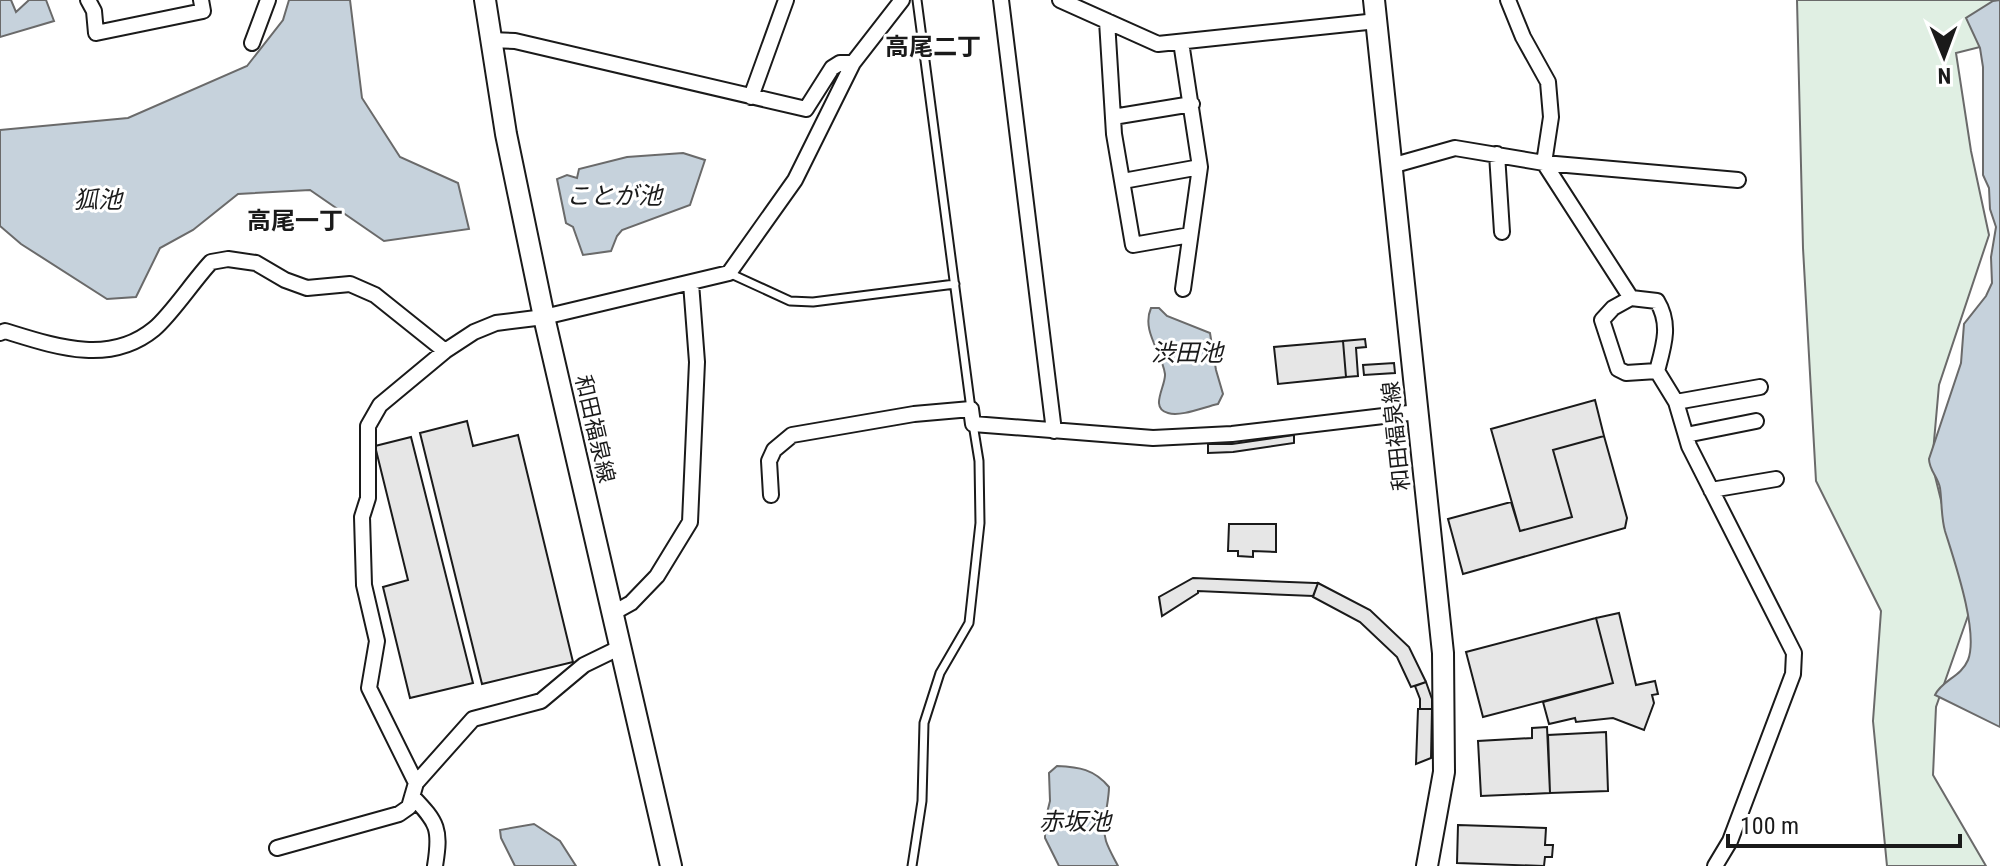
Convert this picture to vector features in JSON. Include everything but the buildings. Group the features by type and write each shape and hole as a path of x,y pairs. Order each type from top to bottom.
{"main road":[{"name":"和田福泉線","path":"485,0 509,149 544,317 671,866"},
{"name":"和田福泉線","path":"1374,0 1443,653 1444,772 1427,866"}],"street":[{"path":"88,0 94,11 96,33 203,11 201,0"},
{"path":"252,43 268,0"},
{"path":"751,97 786,0"},
{"path":"435,866 438,828 414,790 369,688 377,641 362,568 362,517 368,498 368,426 380,405 445,351 474,332 496,323 544,317 729,273 795,180 853,63 902,0"},
{"path":"1001,0 1054,431"},
{"path":"1060,0 1158,44 1377,21"},
{"path":"1508,0 1523,37 1548,82 1551,117 1544,163 1631,298"},
{"path":"1107,21 1113,117 1133,245 1190,235"},
{"path":"490,40 515,41 806,109 832,68 840,63 853,63"},
{"path":"1181,42 1200,167 1183,289"},
{"path":"1113,117 1192,104"},
{"path":"1391,166 1455,148 1544,163 1738,180"},
{"path":"1497,154 1502,232"},
{"path":"1123,181 1200,167"},
{"path":"2,330 61,348 107,351 131,344 156,328 211,262 228,259 256,263 285,280 307,288 350,284 375,295 445,351"},
{"path":"613,613 631,603 657,576 690,522 697,362 691,283"},
{"path":"1657,371 1626,373 1618,369 1602,320 1613,308 1631,298 1657,301 1666,315 1665,339 1657,371 1676,402 1686,435 1711,490 1794,653 1793,674 1730,841 1715,866"},
{"path":"1676,402 1760,387"},
{"path":"771,495 769,461 774,450 792,435 914,414 972,417 1054,431 1153,438 1232,434 1417,412"},
{"path":"1686,435 1756,421"},
{"path":"1711,490 1776,479"},
{"path":"277,848 399,814 409,807 414,790 473,719 541,701 584,665 621,647"}],"lane":[{"path":"912,866 922,801 924,723 940,673 969,623 980,523 979,461 917,0"},
{"path":"729,273 790,301 813,302 955,284"}],"green space":[{"path":"1797,0 2000,0 2000,42 1956,53 1971,151 1989,235 1939,385 1932,464 1969,613 1936,707 1933,775 1986,866 1887,866 1873,721 1881,611 1816,481 1803,248"}],"water":[{"path":"0,0 11,0 16,12 29,0 46,0 54,21 0,37"},
{"name":"狐池","path":"289,0 350,0 362,98 400,157 458,183 469,229 384,241 310,190 238,194 193,230 160,248 136,297 107,299 21,244 0,226 0,130 128,118 247,66 283,20"},
{"path":"2000,0 2000,727 1935,695 1965,666 1971,648 1968,615 1944,526 1940,488 1929,459 1961,363 1964,324 1992,283 1991,257 1996,227 1990,209 1989,188 1983,175 1983,67 1980,48 1966,18"},
{"name":"ことが池","path":"683,153 705,160 690,205 622,230 611,251 583,255 573,227 566,223 557,179 567,175 577,178 579,169 627,157"},
{"name":"渋田池","path":"1151,308 1159,308 1167,316 1210,333 1223,394 1218,404 1179,414 1162,410 1159,402 1165,374 1150,333"},
{"name":"赤坂池","path":"1057,766 1086,770 1109,787 1105,835 1118,866 1059,866 1045,838 1050,801 1049,773"},
{"path":"534,824 560,841 576,866 515,866 500,830"}],"district":[{"name":"高尾二丁","path":"933,47"},
{"name":"高尾一丁","path":"295,221"}]}
